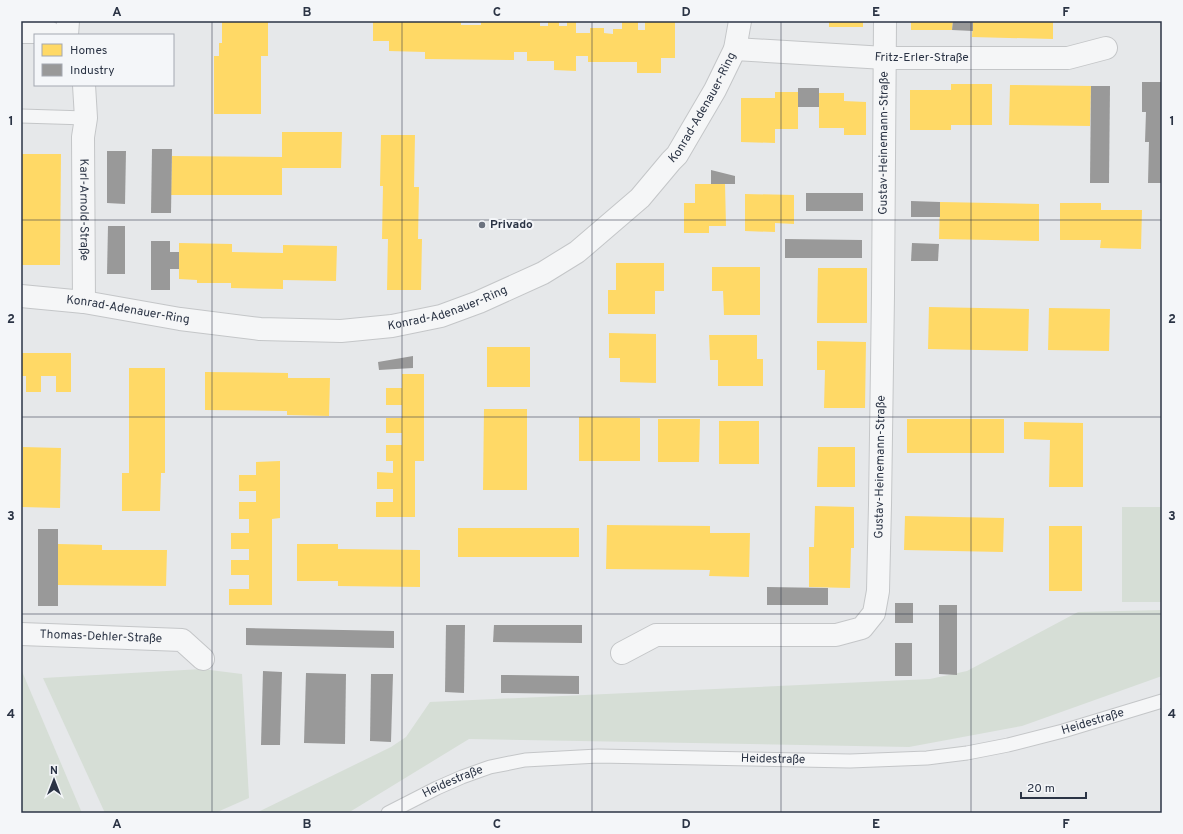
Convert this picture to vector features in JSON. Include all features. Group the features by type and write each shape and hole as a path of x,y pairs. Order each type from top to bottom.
{"street":[{"path":"67,34 68,21"},
{"name":"Konrad-Adenauer-Ring","path":"21,296 84,302 180,319 260,330 341,331 392,326 441,316 479,302 543,273 577,252 640,198 671,160 677,155 715,90 735,49 740,21"},
{"name":"Gustav-Heinemann-Straße","path":"622,653 656,635 836,635 862,628 874,613 878,591 880,505 884,58 886,21"},
{"path":"21,32 49,32 52,34"},
{"name":"Fritz-Erler-Straße","path":"735,49 884,58 1068,58 1106,48"},
{"name":"Karl-Arnold-Straße","path":"84,86 86,118 83,138 84,302"},
{"name":"Thomas-Dehler-Straße","path":"21,634 182,640 203,659"}],"lane":[{"path":"21,116 86,118"},
{"name":"Heidestraße","path":"388,813 462,777 490,767 525,760 598,756 850,761 927,758 1008,746 1162,701"}],"shaded area":[{"path":"1122,507 1162,507 1162,602 1122,602"},
{"path":"1162,610 1162,676 1022,726 909,747 469,739 348,813 256,813 391,747 406,737 430,702 930,679 967,671 1078,612"},
{"path":"21,669 82,813 21,813"},
{"path":"202,669 242,674 249,798 215,813 105,813 43,678"}],"building: Homes":[{"path":"222,21 268,21 268,56 261,56 261,114 214,114 214,56 219,56 219,43 222,43"},
{"path":"373,21 461,21 461,25 481,25 481,21 540,21 540,26 548,26 548,22 559,22 559,26 567,26 567,22 576,22 576,33 590,33 590,28 604,28 604,33 613,34 613,29 622,29 622,22 638,22 638,30 645,30 645,22 675,22 675,58 661,58 661,73 637,73 637,62 588,62 588,56 576,56 576,71 554,70 554,61 527,61 527,52 514,52 514,60 425,59 425,52 389,51 389,41 373,41"},
{"path":"829,21 863,21 863,27 829,27"},
{"path":"911,21 953,21 952,30 911,30"},
{"path":"973,21 1053,21 1053,39 972,37"},
{"path":"951,84 992,84 992,125 951,125 951,130 910,130 910,90 951,90"},
{"path":"1010,85 1091,86 1090,126 1009,125"},
{"path":"775,92 798,92 798,129 775,129 775,143 741,142 741,98 775,98"},
{"path":"819,93 844,93 844,101 866,102 866,135 844,135 844,128 819,128"},
{"path":"282,132 342,132 341,168 282,168 282,195 171,195 172,156 282,157"},
{"path":"381,135 415,135 414,187 419,187 418,239 422,239 421,290 387,290 388,239 382,239 383,186 380,186"},
{"path":"21,154 61,154 60,265 21,265"},
{"path":"695,184 725,184 726,226 709,226 709,233 684,233 684,203 695,203"},
{"path":"745,194 794,195 794,224 775,223 775,232 745,231"},
{"path":"940,202 1039,204 1039,241 939,239"},
{"path":"1060,203 1101,203 1101,210 1142,210 1141,249 1100,248 1101,240 1060,240"},
{"path":"179,243 232,244 232,252 283,253 283,245 337,246 336,281 283,280 283,289 231,288 231,283 197,283 197,280 179,279"},
{"path":"616,263 664,263 664,291 655,291 655,314 608,314 608,290 616,290"},
{"path":"712,267 760,267 760,315 724,315 723,291 712,291"},
{"path":"818,268 867,268 867,323 817,323"},
{"path":"929,307 1029,309 1028,351 928,349"},
{"path":"1049,308 1110,309 1109,351 1048,350"},
{"path":"609,333 656,334 656,383 620,382 620,358 609,358"},
{"path":"709,335 757,335 757,359 763,359 763,386 718,386 718,360 710,360"},
{"path":"817,341 866,342 865,408 824,408 825,370 817,370"},
{"path":"487,347 530,347 530,387 487,387"},
{"path":"21,353 71,353 71,392 56,392 56,376 41,376 41,392 26,392 26,376 21,376"},
{"path":"129,368 165,368 165,473 161,473 160,511 122,511 122,473 129,473"},
{"path":"205,372 288,373 288,378 330,378 329,416 287,415 287,411 205,410"},
{"path":"402,374 424,374 424,461 415,461 415,517 376,517 376,502 393,502 393,489 377,489 377,472 393,473 393,461 386,461 386,445 402,445 402,433 386,433 386,418 402,418 402,405 386,405 386,388 402,388"},
{"path":"484,409 527,409 527,490 483,490"},
{"path":"579,417 640,418 640,461 579,461"},
{"path":"658,419 700,419 699,462 658,462"},
{"path":"907,419 1004,419 1004,453 907,453"},
{"path":"719,421 759,421 759,464 719,464"},
{"path":"1024,422 1083,423 1083,487 1049,487 1050,440 1024,439"},
{"path":"23,447 61,448 60,508 22,507"},
{"path":"818,447 855,447 855,487 817,487"},
{"path":"280,461 280,518 272,519 272,605 229,605 229,589 249,589 249,575 231,575 231,560 249,560 249,549 231,549 231,533 249,533 249,519 239,519 239,502 256,502 256,491 239,491 239,475 256,475 256,462"},
{"path":"815,506 854,507 854,548 851,548 850,588 809,587 809,547 814,547"},
{"path":"905,516 1004,518 1003,552 904,550"},
{"path":"607,525 710,526 710,533 750,533 749,577 709,576 710,570 606,569"},
{"path":"1049,526 1082,526 1082,591 1049,591"},
{"path":"458,528 579,528 579,557 458,557"},
{"path":"58,544 102,545 102,550 167,550 166,586 58,585"},
{"path":"297,544 338,544 338,549 420,550 420,587 338,586 338,581 297,581"}],"building: Industry":[{"path":"953,21 973,21 973,31 952,30"},
{"path":"1142,82 1161,82 1162,183 1148,183 1149,142 1145,142 1146,112 1142,112"},
{"path":"1091,86 1110,86 1109,183 1090,183"},
{"path":"798,88 819,88 819,107 798,107"},
{"path":"152,149 172,149 171,213 151,213"},
{"path":"107,151 126,151 125,204 107,203"},
{"path":"711,170 735,176 735,184 711,184"},
{"path":"806,193 863,193 863,211 806,211"},
{"path":"911,201 940,202 940,217 911,217"},
{"path":"108,226 125,226 125,274 107,274"},
{"path":"785,239 862,240 862,258 785,258"},
{"path":"151,241 170,241 170,252 179,252 179,269 170,269 170,290 151,290"},
{"path":"912,243 939,244 938,261 911,261"},
{"path":"413,356 413,368 379,370 378,362"},
{"path":"38,529 58,529 58,606 38,606"},
{"path":"767,587 828,588 828,605 767,605"},
{"path":"895,603 913,603 913,623 895,623"},
{"path":"939,605 957,605 957,675 939,674"},
{"path":"446,625 465,625 464,693 445,692"},
{"path":"494,625 582,625 582,643 493,642"},
{"path":"246,628 394,631 394,648 246,645"},
{"path":"895,643 912,643 912,676 895,676"},
{"path":"263,671 282,672 280,745 261,745"},
{"path":"306,673 346,674 345,744 304,743"},
{"path":"371,674 393,674 391,742 370,741"},
{"path":"501,675 579,676 579,694 501,693"}],"place":[{"name":"Privado","path":"482,225"}]}
